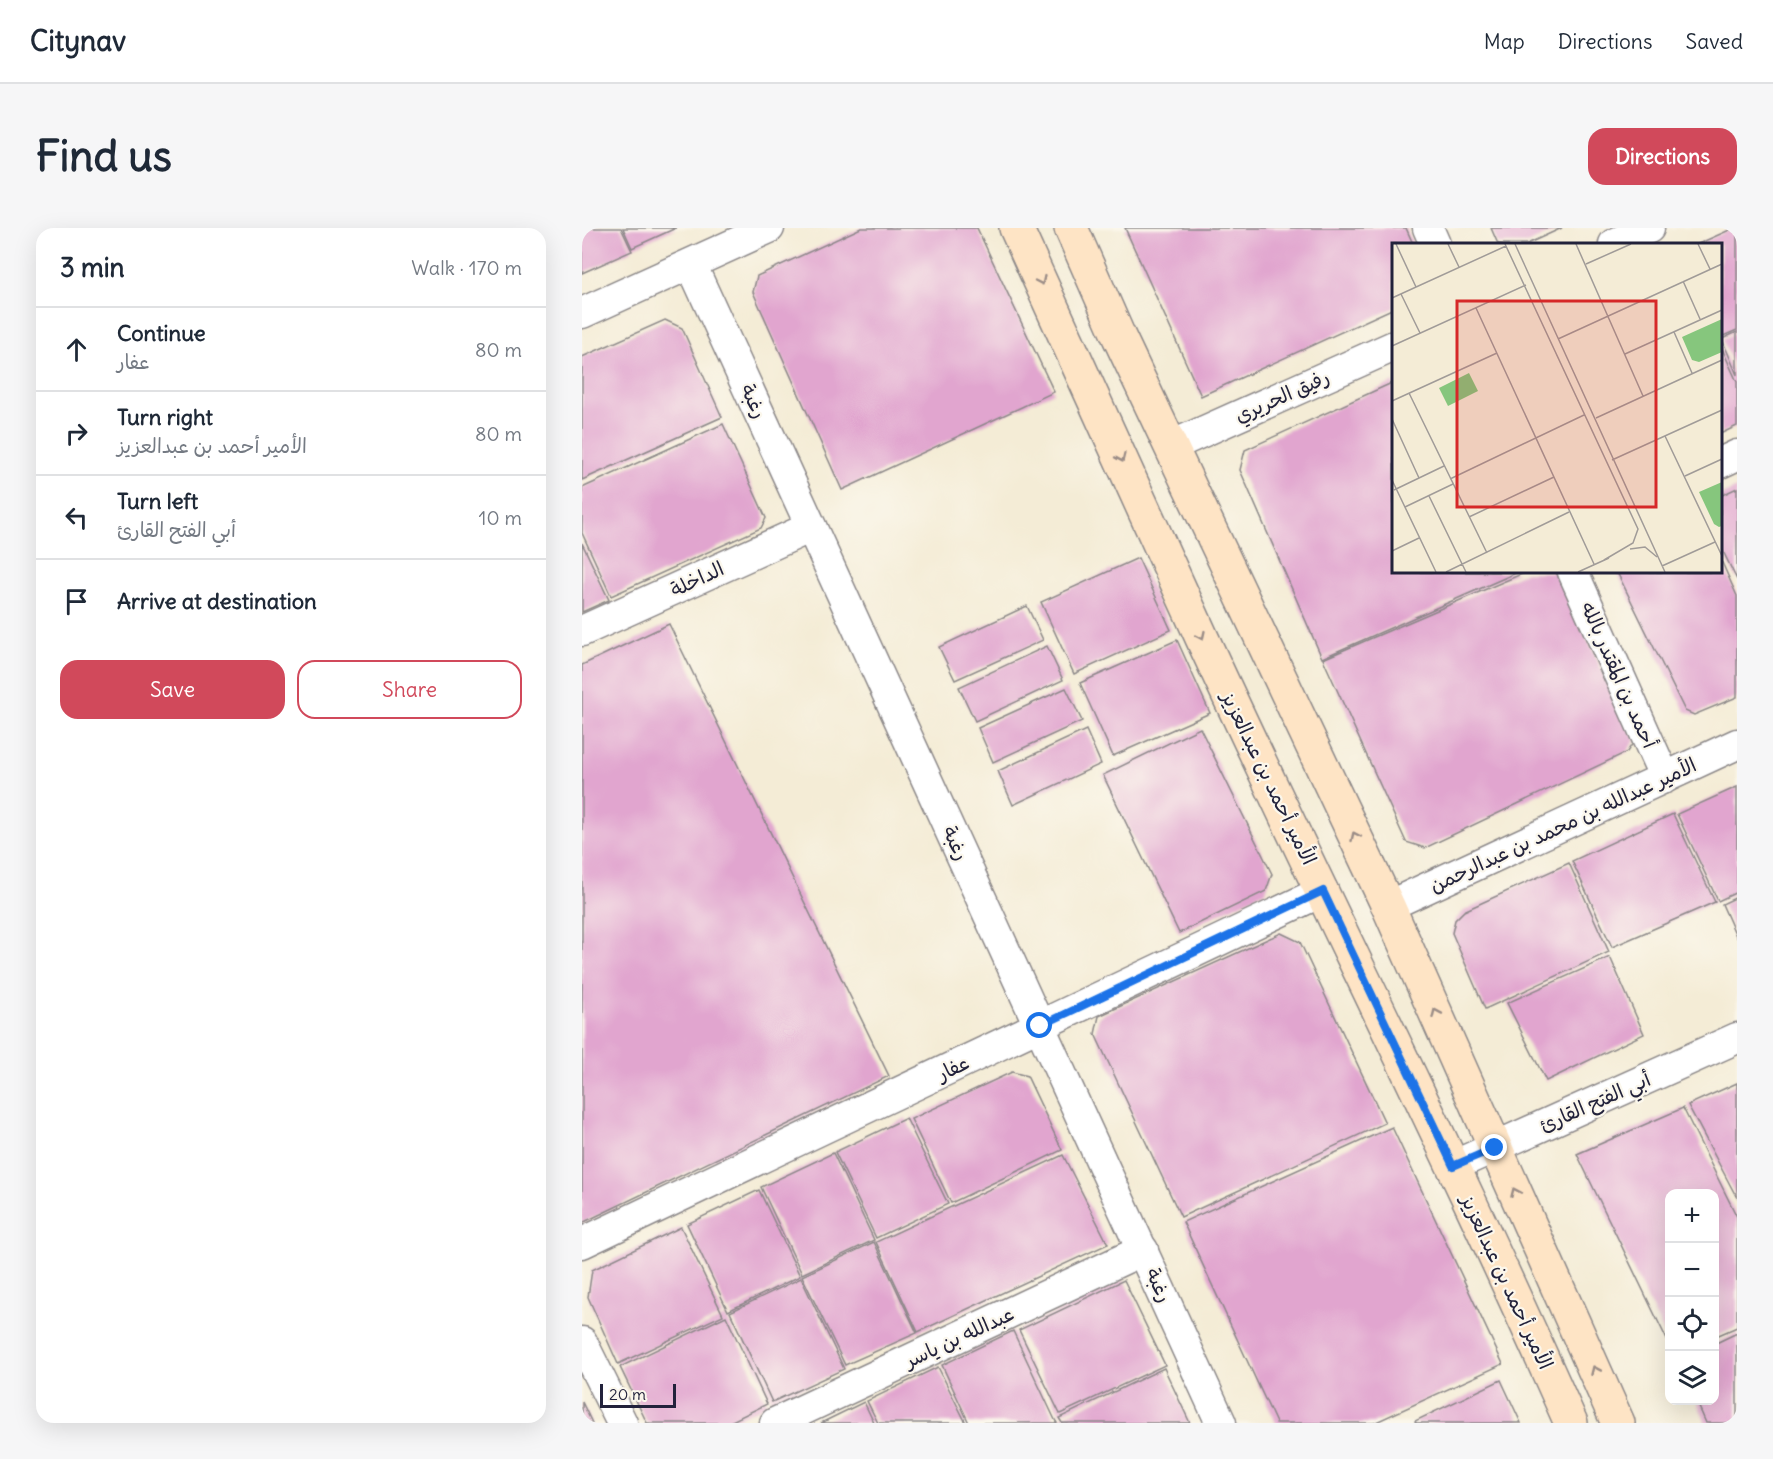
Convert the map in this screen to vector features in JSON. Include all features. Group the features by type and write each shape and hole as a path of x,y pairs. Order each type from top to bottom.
{"street":[{"path":"582,313 769,228"},
{"name":"الأمير أحمد بن عبدالعزيز","path":"1016,228 1077,358 1202,639 1507,1278 1572,1423"},
{"path":"1071,228 1119,337 1388,906 1618,1423"},
{"path":"1428,228 1435,243"},
{"path":"1616,243 1649,228"},
{"name":"رغبة","path":"691,264 1221,1423"},
{"path":"1077,358 1119,337"},
{"name":"رفيق الحريري","path":"1171,446 1392,347"},
{"path":"1722,462 1737,455"},
{"name":"الداخلة","path":"582,631 811,527"},
{"name":"أحمد بن المقتدر بالله","path":"1573,573 1665,778"},
{"name":"الأمير عبدالله بن محمد بن عبدالرحمن","path":"1388,906 1737,744"},
{"name":"عفار","path":"582,1243 1323,891"},
{"name":"أبي الفتح القارئ","path":"1453,1166 1737,1038"},
{"name":"عبدالله بن ياسر","path":"775,1423 1143,1250"},
{"path":"582,1342 622,1423"}],"building":[{"path":"582,228 621,228 632,251 582,273"},
{"path":"623,228 676,228 632,248"},
{"path":"861,228 977,228 1054,392 842,490 753,292 757,276"},
{"path":"1125,228 1406,228 1413,243 1392,243 1392,309 1201,396"},
{"path":"1491,228 1562,228 1529,243 1498,243"},
{"path":"1737,228 1737,330 1723,336 1722,243 1700,243"},
{"path":"665,320 682,328 722,417 582,480 582,357"},
{"path":"1737,332 1737,375 1722,339"},
{"path":"1722,348 1737,382 1737,426 1722,433"},
{"path":"1392,383 1392,573 1516,573 1322,658 1240,470 1245,450"},
{"path":"723,424 766,518 761,528 611,596 582,533 582,488"},
{"path":"1737,488 1737,580 1722,549 1722,495"},
{"path":"582,543 609,600 582,612"},
{"path":"1138,558 1171,630 1074,674 1041,602"},
{"path":"1722,562 1737,596 1737,697 1694,715 1685,711 1617,573 1722,573"},
{"path":"1524,573 1556,573 1635,740 1627,752 1425,848 1406,842 1323,659"},
{"path":"1027,606 1043,640 955,680 939,647"},
{"path":"669,624 889,1076 582,1223 582,665"},
{"path":"1177,640 1210,713 1113,756 1080,683"},
{"path":"1047,646 1063,680 975,721 959,687"},
{"path":"1066,688 1082,721 993,762 978,728"},
{"path":"1200,728 1272,874 1266,891 1179,933 1103,775"},
{"path":"1086,730 1101,764 1013,805 998,771"},
{"path":"1737,787 1737,892 1718,901 1677,814"},
{"path":"1673,814 1715,902 1612,947 1572,861"},
{"path":"1569,863 1609,952 1485,1009 1452,933 1455,920 1464,911"},
{"path":"1737,897 1737,938 1722,904"},
{"path":"1281,933 1300,942 1385,1123 1181,1217 1095,1034 1099,1016"},
{"path":"1610,957 1644,1034 1546,1081 1507,1003"},
{"path":"1012,1072 1027,1076 1062,1150 951,1203 911,1119"},
{"path":"1737,1083 1737,1198 1688,1105"},
{"path":"1683,1108 1737,1217 1737,1327 1719,1335 1719,1189 1665,1189 1665,1336 1577,1154"},
{"path":"906,1118 948,1204 876,1238 835,1152"},
{"path":"1392,1127 1503,1364 1374,1423 1276,1423 1183,1222"},
{"path":"833,1153 874,1240 802,1274 761,1187"},
{"path":"1063,1155 1108,1244 918,1332 876,1242"},
{"path":"759,1190 800,1276 728,1311 687,1224"},
{"path":"681,1227 723,1315 618,1364 588,1297 592,1270"},
{"path":"874,1242 917,1333 845,1365 802,1276"},
{"path":"801,1278 844,1369 772,1402 730,1312"},
{"path":"1124,1280 1165,1365 1060,1414 1019,1330"},
{"path":"726,1316 767,1404 728,1423 647,1423 620,1367"},
{"path":"1013,1331 1057,1423 969,1423 942,1365"},
{"path":"1737,1333 1737,1423 1706,1423 1698,1405 1719,1405 1719,1342"},
{"path":"938,1367 966,1423 878,1423 867,1401"},
{"path":"1164,1368 1190,1423 1062,1423 1059,1418"},
{"path":"1501,1380 1521,1423 1416,1423 1415,1421"},
{"path":"582,1402 592,1423 582,1423"},
{"path":"864,1402 874,1423 821,1423"}],"route":[{"path":"1040,1026 1323,891 1453,1166 1495,1148"}]}
